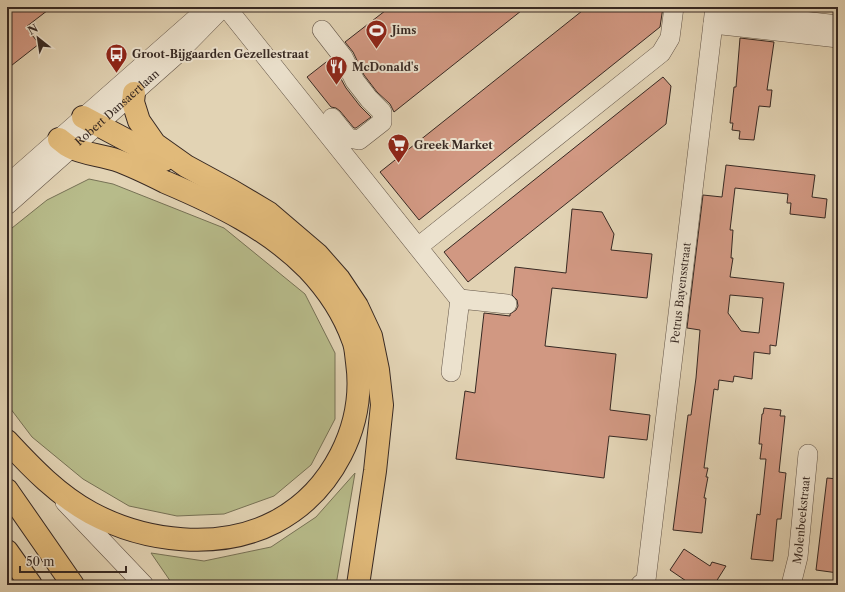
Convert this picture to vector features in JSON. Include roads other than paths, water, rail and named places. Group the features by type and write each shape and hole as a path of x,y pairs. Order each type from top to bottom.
{"highway":[{"path":"134,93 133,102 139,122 155,144 186,166 269,213 304,242 339,279 357,306 371,336 378,370 382,405 375,471 358,585"},
{"path":"90,121 163,160 186,166"},
{"path":"7,440 36,472 63,495 91,513 121,526 145,534 175,539 206,540 243,534 274,522 300,506 322,485 340,457 352,429 358,401 358,374 354,342 342,315 324,289 308,270 282,246 248,222 208,200 116,160 65,143"},
{"path":"7,490 73,585"},
{"path":"7,551 31,585"}],"street":[{"name":"Robert Dansaertlaan","path":"7,205 65,143 90,121 208,7"},
{"name":"Robert Dansaertlaan","path":"90,121 134,93 176,55 224,7"},
{"path":"224,7 460,299 507,304"},
{"path":"418,247 661,53 670,38 674,7"},
{"path":"714,14 838,25"},
{"path":"714,14 838,38"},
{"name":"Petrus Bayensstraat","path":"647,583 714,14"},
{"path":"300,100 324,109 348,138 359,140 382,122 382,112 369,99 355,81 343,57 322,30"},
{"name":"Robert Dansaertlaan","path":"7,184 65,143"},
{"path":"451,372 460,299"},
{"name":"Molenbeekstraat","path":"791,585 798,557 808,454"},
{"path":"36,472 144,585"}],"place":[{"name":"Jims","path":"377,50"},
{"name":"Groot-Bijgaarden Gezellestraat","path":"116,74"},
{"name":"McDonald's","path":"336,86"},
{"name":"Greek Market","path":"398,164"}]}
